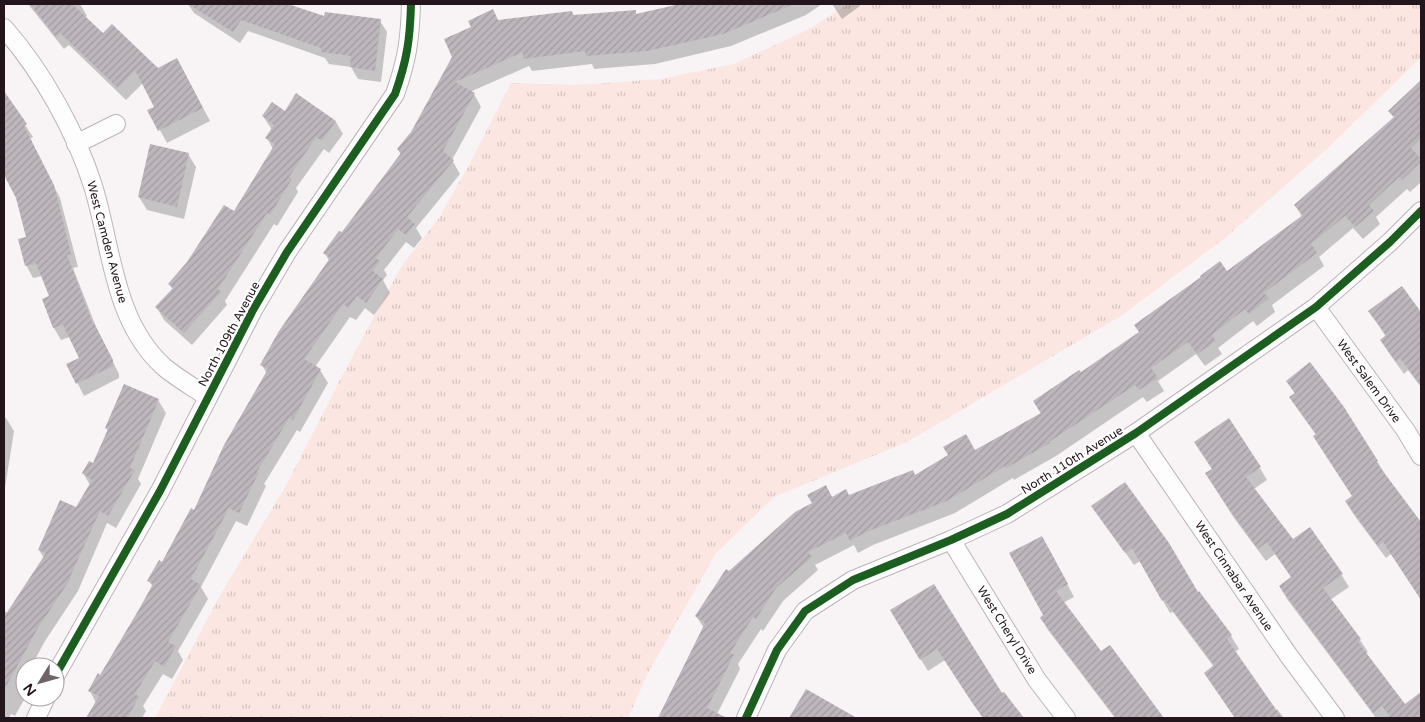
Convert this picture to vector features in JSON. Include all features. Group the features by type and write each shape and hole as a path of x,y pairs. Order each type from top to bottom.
{"street":[{"name":"North 109th Avenue","path":"65,658 160,491 252,310 287,252 395,94 405,66 410,39 411,4"},
{"name":"West Camden Avenue","path":"4,28 52,95 76,144 92,184 102,218 116,282 127,313 141,340 164,366 208,397"},
{"path":"76,144 116,124"},
{"name":"North 110th Avenue","path":"746,718 777,650 805,611 853,580 951,540 1007,514 1136,433 1316,307 1390,242 1421,211"},
{"name":"West Salem Drive","path":"1316,307 1406,431 1421,456"},
{"name":"West Cinnabar Avenue","path":"1136,433 1283,648 1335,718"},
{"name":"West Cheryl Drive","path":"951,540 1037,680 1066,718"}],"green space":[{"path":"848,4 1421,4 1421,57 1328,148 1225,238 1121,316 907,442 774,497 716,553 648,673 628,718 155,718 218,599 287,484 343,374 401,267 439,218 469,165 511,83 578,85 660,79 734,64 811,28"}],"building":[{"path":"30,4 72,4 103,33 112,24 158,68 177,58 203,108 158,131 147,110 154,107 135,70 118,88 60,33 56,37"},
{"path":"188,4 288,4 324,16 325,12 381,19 375,71 350,67 351,56 321,52 321,48 241,20 233,32"},
{"path":"680,4 794,4 723,34 647,51 586,56 585,51 523,59 523,52 455,82 475,93 443,151 454,160 407,217 415,224 406,235 398,229 376,258 380,261 373,271 383,279 366,303 357,296 348,308 343,304 304,359 321,369 293,420 289,418 257,472 259,472 239,513 229,508 191,579 201,585 168,642 176,646 164,667 155,661 135,694 139,697 127,718 86,718 99,696 88,691 98,673 100,675 153,584 147,581 159,560 162,562 191,508 194,510 224,445 268,369 260,365 279,331 330,258 323,253 339,231 342,232 401,153 397,149 411,132 452,57 444,39 471,27 468,21 493,9 498,20 572,11 573,15 636,10 636,14"},
{"path":"1421,80 1421,138 1411,148 1421,159 1421,162 1402,180 1399,177 1369,205 1374,211 1355,227 1345,216 1311,244 1317,253 1264,293 1269,298 1249,314 1245,309 1212,335 1216,341 1197,354 1188,342 1151,368 1158,378 1139,390 1135,385 1050,443 1006,468 1005,466 947,501 866,532 850,541 846,533 808,552 812,557 776,588 756,619 753,617 730,653 734,655 707,708 727,718 658,718 705,623 695,616 726,569 729,571 795,512 812,503 807,495 826,485 832,497 846,489 849,495 913,470 915,475 948,455 943,447 966,434 975,450 1041,413 1033,401 1079,370 1081,372 1139,332 1134,325 1220,261 1227,271 1303,215 1294,205 1394,117 1388,111"},
{"path":"4,91 27,124 24,126 54,185 71,254 67,255 93,324 113,360 113,366 76,384 66,364 79,358 63,325 53,328 42,299 49,296 36,263 25,266 18,239 26,237 16,198 4,175"},
{"path":"296,93 336,121 322,141 316,137 289,177 292,179 270,215 267,213 218,289 221,292 184,333 155,307 173,288 168,284 187,262 224,205 234,211 275,144 265,138 274,125 262,116 272,102 285,111"},
{"path":"150,144 189,153 177,207 138,197"},
{"path":"1402,286 1421,312 1421,386 1400,358 1396,362 1380,340 1386,335 1368,311"},
{"path":"1310,362 1344,407 1378,461 1376,462 1421,522 1421,600 1383,542 1378,546 1345,501 1352,496 1313,436 1316,434 1289,397 1295,393 1286,381"},
{"path":"124,384 159,399 130,468 135,470 108,516 100,511 71,578 38,628 22,657 15,657 15,670 4,690 4,617 46,553 38,550 60,500 76,507 92,480 82,473 89,461 93,463 108,429 105,428"},
{"path":"1229,418 1261,467 1246,477 1293,539 1310,527 1343,574 1323,588 1361,639 1358,642 1405,704 1421,692 1421,718 1386,718 1390,716 1382,706 1373,713 1279,586 1291,577 1267,542 1258,549 1205,473 1212,469 1194,442"},
{"path":"1125,482 1169,543 1198,592 1232,635 1227,639 1282,718 1235,718 1204,673 1214,665 1164,599 1162,601 1132,548 1125,553 1091,506"},
{"path":"1042,536 1068,584 1056,591 1101,651 1110,645 1164,718 1116,718 1040,618 1043,615 1009,553"},
{"path":"934,584 1002,693 1004,692 1024,718 983,718 937,649 920,660 890,610"},
{"path":"806,689 857,718 789,718"}],"cycle path":[{"path":"65,658 160,491 253,310 287,252 395,94 407,50 411,4"},
{"path":"746,718 777,650 805,611 853,580 951,540 1007,514 1136,433 1316,307 1390,242 1421,211"}]}
